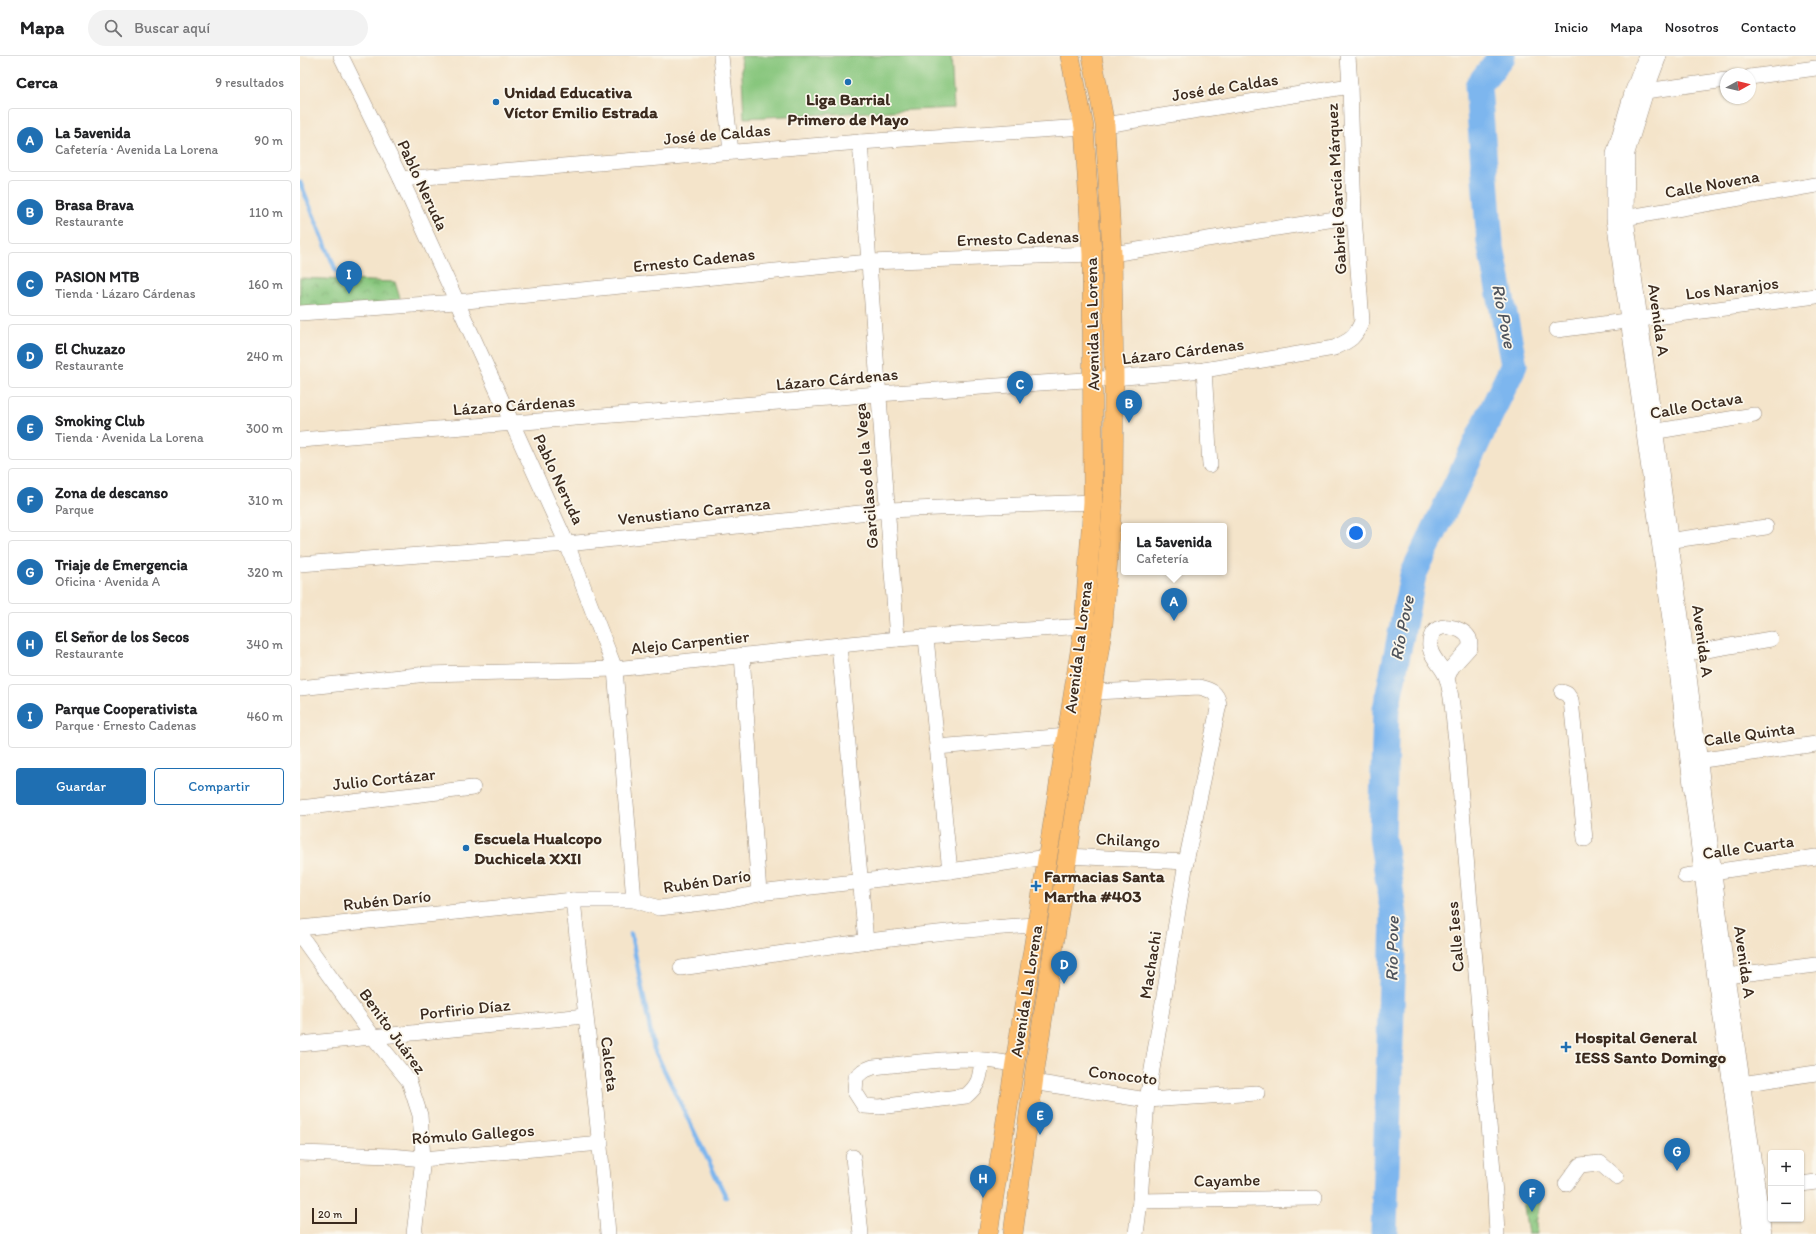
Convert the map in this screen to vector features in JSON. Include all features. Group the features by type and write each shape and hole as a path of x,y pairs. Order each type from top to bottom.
{"main road":[{"name":"Avenida La Lorena","path":"988,1234 1084,626 1093,502 1092,254 1084,127 1070,56"},
{"name":"Avenida La Lorena","path":"1013,1234 1033,1082 1067,856 1094,692 1103,625 1113,491 1114,378 1112,254 1105,126 1092,56"}],"street":[{"name":"Pablo Neruda","path":"341,56 401,179 567,544 615,669 634,900"},
{"path":"721,56 731,152"},
{"name":"Gabriel García Márquez","path":"1348,56 1354,216 1362,321"},
{"name":"Avenida A","path":"1639,92 1646,56"},
{"name":"Avenida A","path":"1659,56 1639,92 1614,154 1620,219 1681,654 1721,977 1737,1085 1764,1234"},
{"path":"1756,76 1816,68"},
{"path":"1639,92 1720,81"},
{"name":"José de Caldas","path":"1105,126 1350,86"},
{"name":"José de Caldas","path":"401,179 860,142 1084,127"},
{"name":"Garcilaso de la Vega","path":"860,142 897,639"},
{"name":"Calle Novena","path":"1620,219 1816,185"},
{"path":"1112,254 1354,216"},
{"name":"Ernesto Cadenas","path":"300,313 456,302 869,262 1092,254"},
{"name":"Los Naranjos","path":"1557,330 1816,296"},
{"name":"Lázaro Cárdenas","path":"300,440 878,394 1114,378 1204,370 1334,348 1347,342 1357,334 1362,321"},
{"path":"1204,370 1210,465"},
{"name":"Calle Octava","path":"1649,433 1754,415"},
{"name":"Venustiano Carranza","path":"300,564 567,544 888,510 1093,502"},
{"path":"1665,541 1766,527"},
{"name":"Alejo Carpentier","path":"300,688 427,674 615,669 897,639 1084,626"},
{"path":"926,638 950,871"},
{"path":"1681,654 1771,639"},
{"path":"839,645 866,942"},
{"path":"742,655 759,893"},
{"name":"Calle Iess","path":"1447,678 1456,740 1495,1194 1497,1234"},
{"name":"Machachi","path":"1094,692 1199,687 1212,690 1217,696 1219,704 1186,862 1147,1100 1140,1201 1136,1234"},
{"path":"1562,692 1567,694 1571,700 1585,839"},
{"path":"937,747 1067,736"},
{"name":"Calle Quinta","path":"1694,761 1816,744"},
{"name":"Julio Cortázar","path":"300,808 473,788"},
{"name":"Chilango","path":"1067,856 1186,862"},
{"name":"Rubén Darío","path":"300,928 573,900 634,900 659,908 727,900 759,893 950,871 1048,857"},
{"name":"Calle Cuarta","path":"1685,876 1816,857"},
{"name":"Calceta","path":"573,900 585,1016 601,1143 608,1234"},
{"path":"681,968 866,942 986,928 1036,925"},
{"name":"Benito Juárez","path":"300,935 374,1038 409,1081 420,1115 423,1159 414,1234"},
{"path":"1721,977 1816,965"},
{"name":"Porfirio Díaz","path":"300,1044 374,1038 585,1016"},
{"path":"982,1060 980,1077 976,1088 966,1096 879,1107 864,1106 855,1092 856,1077 863,1071 873,1067 942,1061 982,1060 997,1060 1014,1065"},
{"path":"1737,1085 1816,1073"},
{"name":"Conocoto","path":"1033,1082 1147,1100 1257,1093"},
{"name":"Rómulo Gallegos","path":"300,1153 391,1156 423,1159 601,1143"},
{"path":"853,1157 861,1234"},
{"path":"1566,1184 1580,1165 1600,1163 1616,1177"},
{"path":"1804,1184 1816,1182"},
{"name":"Avenida A","path":"1750,1234 1757,1189"},
{"name":"Calle Iess","path":"1495,1194 1508,1234"},
{"name":"Cayambe","path":"1140,1201 1315,1198"}],"green space":[{"name":"Liga Barrial Primero de Mayo","path":"741,56 951,56 954,108 744,118"},
{"path":"300,278 395,282 402,305 300,313"},
{"path":"1541,1199 1536,1223 1537,1234 1528,1234 1523,1200"}],"waterway":[{"name":"Río Pove","path":"1384,1232 1394,916 1382,836 1386,709 1413,575 1514,365 1490,243 1478,86 1502,56"},
{"path":"300,182 336,271"},
{"path":"631,934 654,1049 726,1197"}],"place":[{"name":"Liga Barrial Primero de Mayo","path":"848,82"},
{"name":"Unidad Educativa Víctor Emilio Estrada","path":"496,102"},
{"name":"Parque Cooperativista","path":"349,294"},
{"name":"PASION MTB","path":"1020,404"},
{"name":"Brasa Brava","path":"1129,423"},
{"name":"La 5avenida","path":"1174,621"},
{"name":"Escuela Hualcopo Duchicela XXII","path":"466,848"},
{"name":"Farmacias Santa Martha #403","path":"1036,886"},
{"name":"El Chuzazo","path":"1064,984"},
{"name":"Hospital General IESS Santo Domingo","path":"1566,1047"},
{"name":"Smoking Club","path":"1040,1135"},
{"name":"Triaje de Emergencia","path":"1677,1171"},
{"name":"El Señor de los Secos","path":"983,1198"},
{"name":"Zona de descanso","path":"1532,1212"}]}
